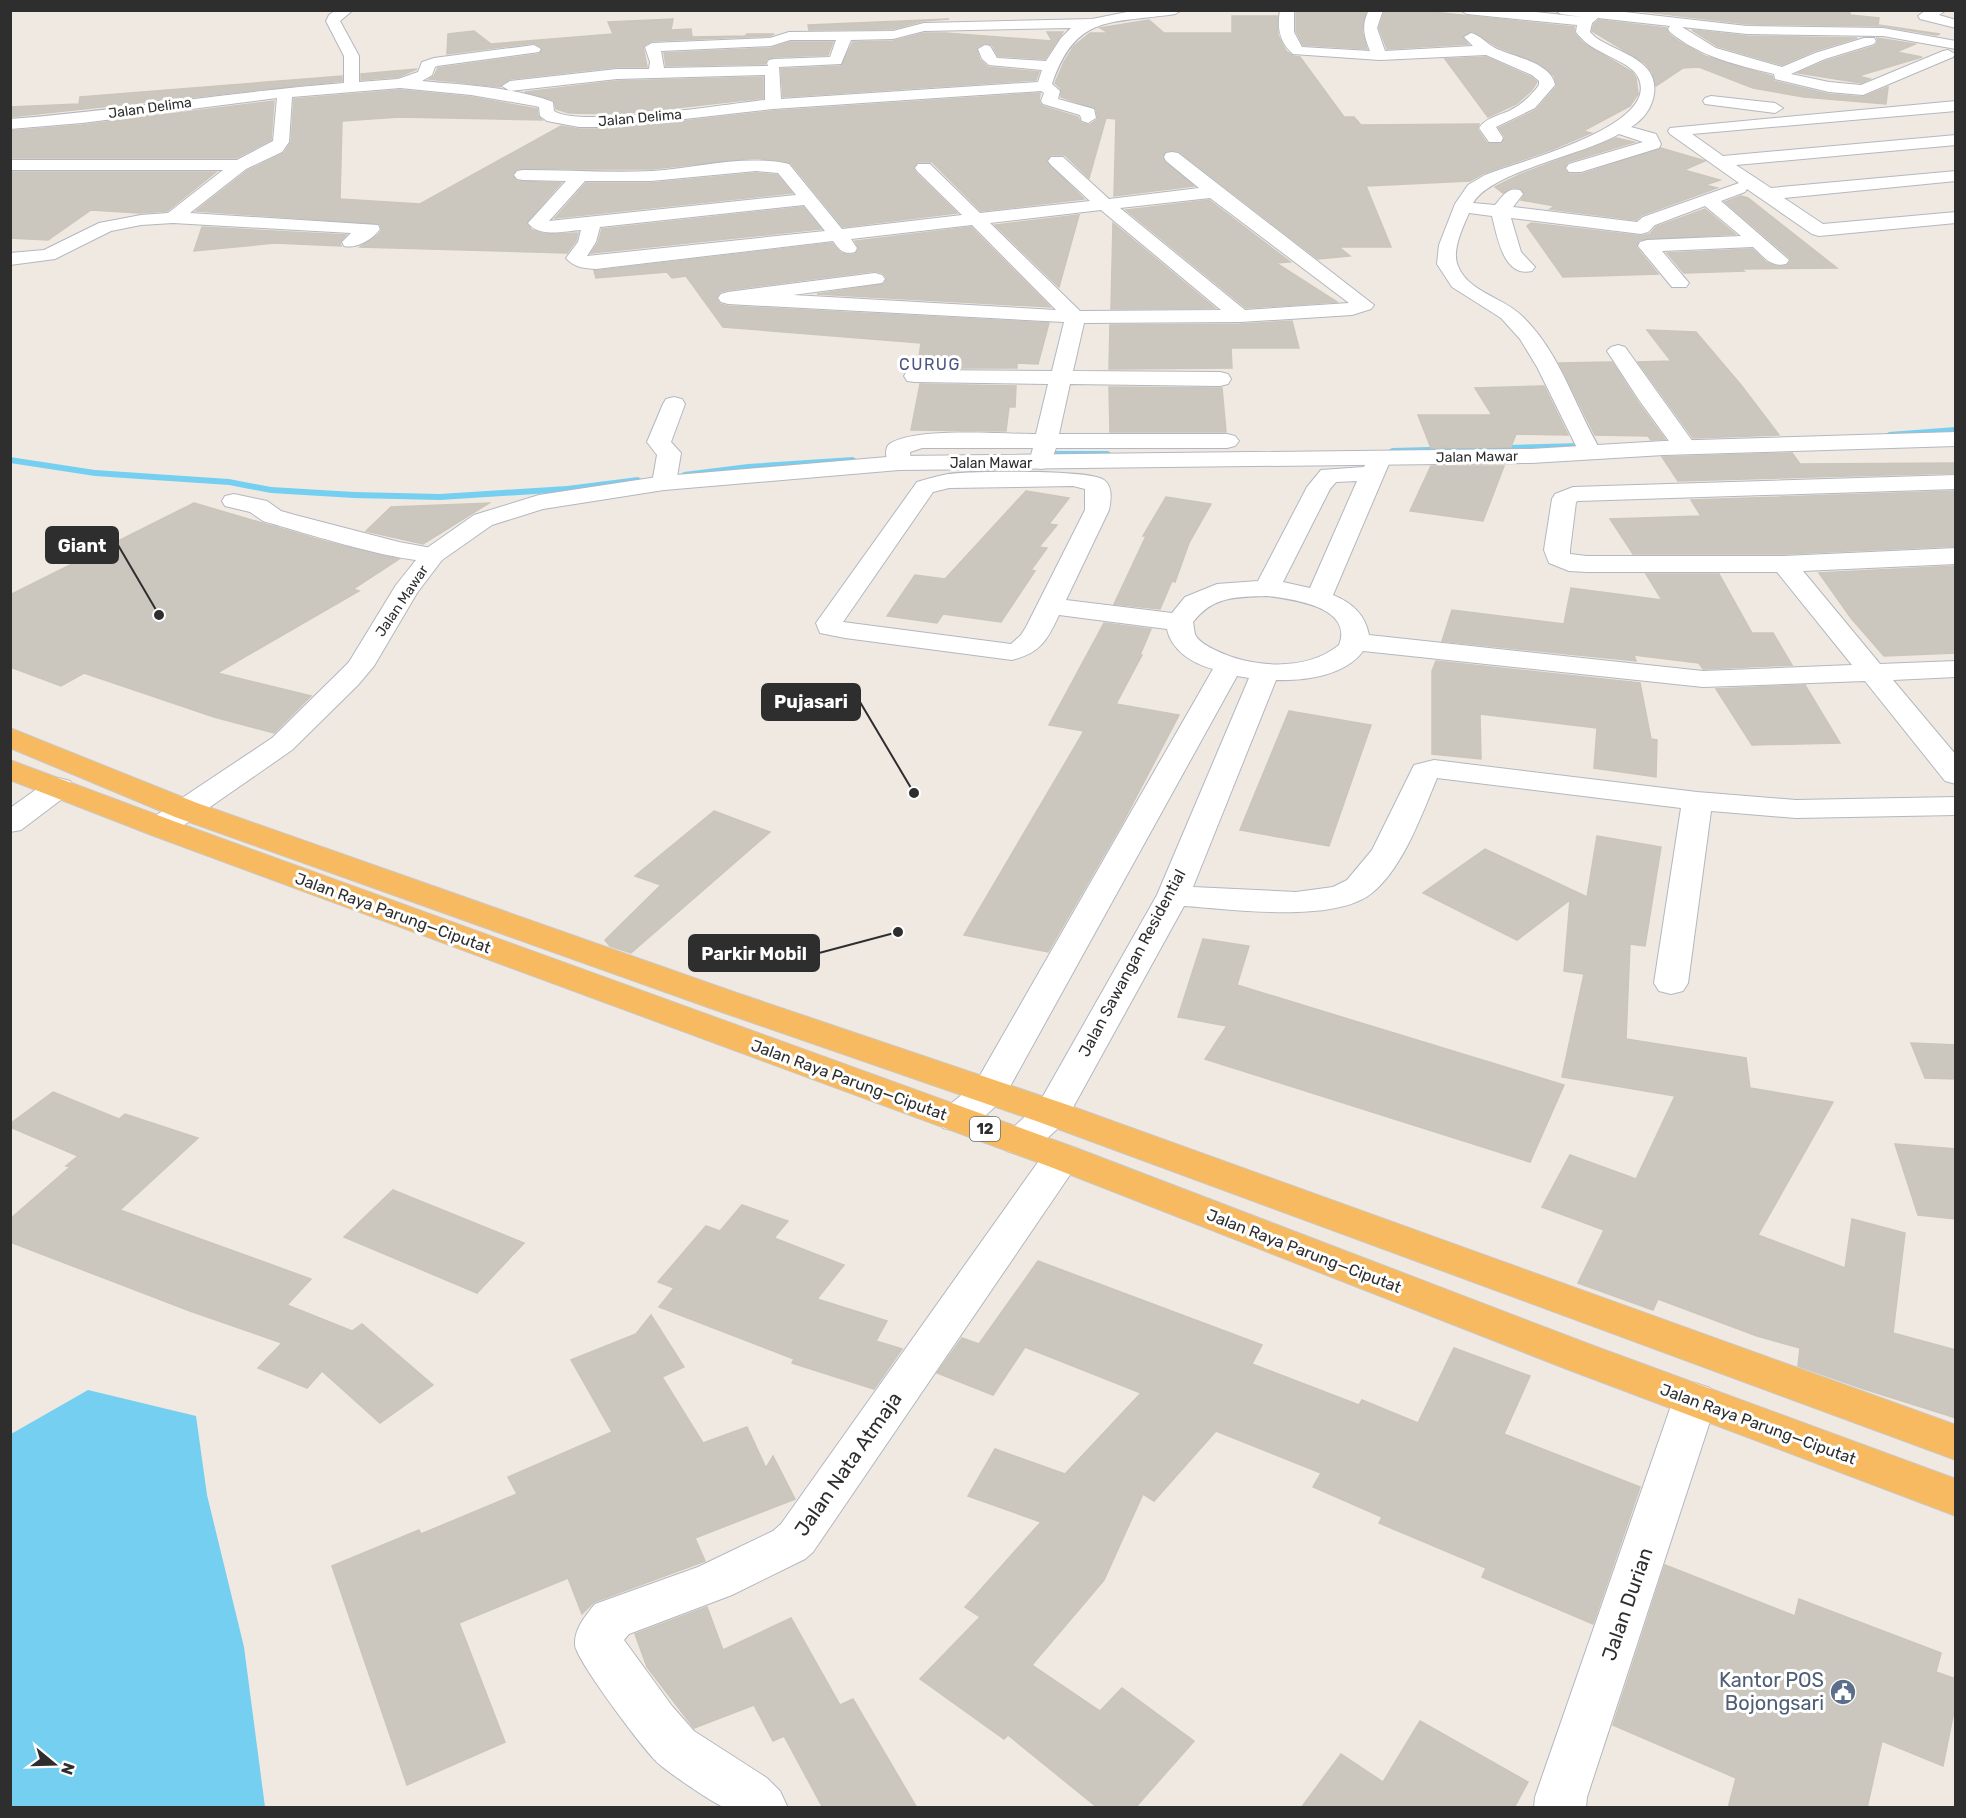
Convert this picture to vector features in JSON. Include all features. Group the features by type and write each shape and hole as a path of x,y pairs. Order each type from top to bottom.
{"highway":[{"name":"Jalan Raya Parung—Ciputat","path":"10,736 173,819 1337,1264 1956,1497"},
{"name":"Jalan Raya Parung—Ciputat","path":"10,769 59,787 173,819 1052,1113 1956,1443"},
{"path":"1337,1264 1359,1224"}],"street":[{"path":"346,10 333,21 353,54 354,74 351,86"},
{"path":"656,72 657,62 652,47 771,42 789,36 893,35 924,27 1094,23 1175,10"},
{"path":"1287,10 1287,35 1293,48 1298,51 1380,56 1490,50"},
{"path":"1376,10 1369,24 1370,35 1380,56"},
{"path":"1561,10 1675,29 1758,34 1873,31 1953,52"},
{"path":"1939,10 1925,16 1956,24"},
{"path":"1496,138 1487,128 1490,124 1528,107 1547,85 1546,79 1533,69 1476,43 1468,28 1474,11 1593,15 1690,23 1758,34 1792,48 1820,56"},
{"path":"1589,451 1573,426 1554,378 1515,319 1466,288 1452,276 1446,262 1459,213 1473,190 1522,160 1573,149 1619,129 1643,107 1649,85 1644,73 1635,65 1594,44 1585,36 1583,28 1593,15"},
{"path":"1690,23 1736,15"},
{"path":"1088,118 1088,112 1082,109 1049,101 1052,91 1044,86 1050,66 1073,32 1094,23"},
{"path":"1675,29 1685,39 1727,57 1829,87 1863,90 1953,52"},
{"path":"471,90 590,76 836,61 845,36"},
{"path":"1747,87 1862,41 1953,52"},
{"path":"771,42 773,104"},
{"path":"400,83 423,75 427,72 427,65 434,62 534,49"},
{"path":"985,49 989,59 994,62 1050,66"},
{"name":"Jalan Delima","path":"10,124 82,118 285,92 400,83 471,90 545,104 548,116 579,122 629,121 773,104 1044,86"},
{"path":"1922,109 1956,88"},
{"path":"173,218 240,165 276,148 281,142 285,92"},
{"path":"1711,101 1852,116"},
{"path":"1956,106 1676,131 1819,230 1956,217"},
{"path":"1560,173 1653,144 1650,138 1619,129"},
{"path":"1719,161 1956,140"},
{"path":"875,279 728,298 1075,317 1145,318 1240,316 1353,309 1364,305 1172,157"},
{"path":"1057,161 1105,205 1240,316"},
{"path":"10,165 240,165"},
{"path":"523,175 651,176 771,166 783,168 810,199 837,236 875,279 894,308"},
{"path":"924,168 1075,317"},
{"path":"580,176 537,222 542,226 554,227 810,199"},
{"path":"1767,194 1956,176"},
{"path":"1525,267 1512,254 1502,217 1513,195 1531,185"},
{"path":"1644,237 1649,221 1739,188"},
{"path":"592,222 587,242 576,258 582,262 596,263 1215,192"},
{"path":"1708,201 1779,260"},
{"path":"1459,213 1644,237 1758,241"},
{"path":"10,272 106,227 122,222 173,218 371,229 351,242"},
{"path":"1644,237 1678,283"},
{"path":"10,258 48,255"},
{"path":"1042,452 1075,317"},
{"path":"1618,351 1650,400 1685,447"},
{"path":"915,376 1220,379"},
{"path":"664,480 669,453 660,446 659,442 674,404"},
{"name":"Jalan Mawar","path":"173,819 282,744 348,679 360,666 405,591 434,555 463,532 483,520 539,502 664,480 899,457 1042,452 1213,450 1376,466 1589,451 1956,439"},
{"path":"1267,588 1319,486 1329,475 1376,466"},
{"path":"1318,598 1376,466"},
{"path":"1073,479 1097,486 1099,499 1097,510 1050,606 1028,647 1022,651 1012,652 845,630 831,627 829,623 925,488 949,481 1073,479"},
{"path":"1956,482 1573,494 1564,499 1558,558 1569,563 1784,564 1956,556"},
{"path":"234,501 258,506 272,516 286,520 398,549 434,555"},
{"path":"1784,564 1956,775"},
{"path":"1267,588 1294,591 1318,598 1336,607 1349,618 1356,630 1355,642 1347,653 1322,665 1288,672 1265,672 1229,666 1207,657 1183,639 1179,622 1194,603 1226,590 1267,588"},
{"path":"1050,606 1179,622"},
{"path":"1355,642 1703,679 1956,669"},
{"path":"956,1119 989,1092 1229,666"},
{"name":"Jalan Sawangan Residential","path":"1020,1142 1052,1113 1173,895 1265,672"},
{"path":"1173,895 1304,902 1328,899 1359,887 1385,856 1425,771 1434,769 1697,801 1796,809 1956,806"},
{"path":"10,796 59,787"},
{"path":"10,823 59,787"},
{"path":"1671,983 1697,801"},
{"name":"Jalan Nata Atmaja","path":"762,1808 749,1795 676,1747 654,1722 600,1646 601,1633 612,1619 715,1581 789,1545 797,1538 1062,1158"},
{"name":"Jalan Durian","path":"1560,1808 1561,1797 1695,1400"}],"water":[{"path":"88,1390 196,1416 207,1495 244,1647 265,1807 11,1807 11,1434"}],"building":[{"path":"1305,10 1366,10 1362,31 1367,49 1303,45 1296,31 1296,13"},
{"path":"1385,10 1424,11 1574,27 1574,33 1582,42 1632,72 1636,78 1638,94 1630,106 1583,131 1591,133 1484,173 1470,181 1366,186 1391,247 1339,247 1350,256 1318,259 1178,151 1166,151 1162,158 1194,186 1114,196 1116,119 1106,118 1089,178 1065,155 1051,155 1046,161 1084,199 981,211 932,162 918,162 913,168 916,173 957,213 843,227 791,163 755,158 652,169 517,169 512,175 517,181 561,183 526,223 532,230 545,234 578,233 576,241 567,253 360,247 379,234 382,230 380,224 196,211 247,171 284,153 291,142 294,99 400,90 471,97 537,109 538,116 542,120 399,117 342,121 340,199 420,204 561,126 579,129 614,129 773,111 1040,93 1039,102 1042,106 1078,117 1081,123 1089,125 1098,119 1096,109 1061,97 1061,89 1055,83 1064,62 1074,46 1090,33 1109,33 1100,28 1149,20 1164,33 1232,33 1232,16 1277,16 1278,35 1286,51 1293,56 1300,57 1344,117 1354,117 1361,125 1479,124 1477,129 1487,143 1501,144 1505,137 1499,128 1536,110 1557,86 1554,76 1540,64 1496,46 1472,31 1462,37 1468,44 1387,49 1379,28"},
{"path":"1631,10 1850,10 1850,15 1879,18 1878,25 1940,34 1883,26 1747,24"},
{"path":"673,19 671,30 691,29 692,37 774,34 770,36 652,41 643,46 647,67 617,67 510,79 500,87 429,79 434,76 438,68 539,54 543,48 534,43 447,54 448,34 474,31 491,44 613,34 608,22"},
{"path":"949,19 923,21 893,29 809,30 808,25"},
{"path":"1599,20 1666,28 1669,34 1680,42 1705,56 1772,76 1774,81 1828,94 1863,97 1888,87 1886,104 1804,97 1753,88 1699,67 1683,68 1656,86 1652,72 1645,63 1592,31 1594,24"},
{"path":"1692,30 1747,36 1857,38 1814,51 1782,65 1717,46"},
{"path":"1047,32 1063,32 1045,59 998,56 992,45 985,43 976,48 980,60 988,67 1039,72 1036,80 783,97 781,69 841,66 853,42 893,41 924,33 1052,41"},
{"path":"1877,38 1915,44 1896,52 1922,57 1858,76 1870,79 1861,83 1798,73 1826,61 1875,46 1878,42"},
{"path":"790,42 833,42 828,55 774,57 767,59 765,64 666,66 664,53 771,48"},
{"path":"1486,57 1531,77 1537,82 1531,91 1516,104 1488,117 1445,59"},
{"path":"417,69 398,77 361,80 361,74"},
{"path":"342,76 342,81 10,117 10,107 79,104 80,97"},
{"path":"763,77 763,98 622,114 569,113 556,109 554,100 525,92 617,81"},
{"path":"274,101 271,140 236,158 10,158 10,131 82,125"},
{"path":"1616,138 1634,142 1568,162 1564,169 1569,174 1582,174 1661,148 1705,161 1684,170 1720,180 1705,185 1717,188 1642,215 1636,220 1550,209 1555,206 1521,200 1525,194 1520,188 1511,188 1503,193 1495,187 1519,175"},
{"path":"11,172 216,172 167,211 139,213 91,210 48,240 10,238"},
{"path":"756,173 777,175 792,193 555,218 586,183 651,183"},
{"path":"1741,196 1748,198 1837,268 1741,269 1744,271 1684,273 1667,253 1752,249 1766,262 1775,266 1786,266 1791,261 1725,202"},
{"path":"1209,200 1290,262 1276,263 1337,302 1246,308 1126,210"},
{"path":"803,207 821,229 591,253 598,243 602,229"},
{"path":"1705,209 1735,234 1639,240 1636,247 1658,274 1563,277 1527,226 1531,223 1642,236 1650,234 1656,227"},
{"path":"1079,215 1059,287 995,225"},
{"path":"1113,223 1215,308 1111,309"},
{"path":"202,227 346,235 340,242 341,246 275,243 194,251"},
{"path":"971,227 1050,307 817,294 884,284 887,278 883,273 875,271 728,290 720,292 716,298 720,304 728,306 1049,323 1038,364 1017,363 1017,368 924,368 924,365 918,364 921,343 723,327 686,276 672,278 667,272 596,278 594,271 832,243 841,253 851,255 859,249 855,241"},
{"path":"1292,321 1299,348 1231,348 1232,368 1109,369 1110,325 1240,324"},
{"path":"1647,330 1696,332 1779,435 1693,438 1638,362 1671,361"},
{"path":"1612,362 1665,439 1651,440 1648,436 1595,435 1559,363"},
{"path":"920,384 1016,386 1015,407 1009,407 1006,431 911,430"},
{"path":"1544,386 1568,435 1516,434 1511,447 1431,448 1418,415 1492,415 1475,388"},
{"path":"1109,387 1222,388 1226,432 1110,432"},
{"path":"1792,453 1800,464 1956,463 1956,473 1678,481 1662,457"},
{"path":"1431,466 1504,466 1483,521 1410,511"},
{"path":"1026,491 1069,498 1049,524 1057,525 1039,547 1047,548 1031,570 1035,571 1001,622 943,614 937,623 887,616 915,575 945,579"},
{"path":"1956,491 1956,546 1784,554 1633,554 1610,519 1701,516 1691,500"},
{"path":"1166,497 1211,504 1189,543 1175,582 1172,581 1160,609 1114,604 1146,536 1143,536"},
{"path":"194,503 327,542 399,559 353,589 359,591 217,673 311,696 274,733 214,717 84,673 61,686 10,667 10,595"},
{"path":"489,503 423,544 366,531 391,507"},
{"path":"1956,566 1956,653 1884,656 1851,618 1819,573"},
{"path":"1646,574 1719,574 1752,633 1773,633 1792,665 1703,669 1699,663 1634,655 1636,661 1442,641 1452,610 1564,624 1571,588 1662,600"},
{"path":"1104,623 1151,629 1140,655 1142,655 1116,704 1179,715 1124,820 1048,952 964,935 1084,731 1049,725"},
{"path":"1436,661 1640,683 1651,739 1657,740 1656,777 1594,768 1597,728 1480,714 1481,759 1432,754 1432,671"},
{"path":"1805,685 1840,743 1752,745 1716,689"},
{"path":"1289,711 1371,725 1329,846 1240,830"},
{"path":"714,811 770,832 631,953 610,946 605,940 661,885 635,876"},
{"path":"1597,836 1661,847 1645,946 1630,944 1626,1039 1746,1058 1750,1088 1833,1102 1758,1235 1845,1268 1852,1219 1905,1233 1893,1333 1956,1350 1956,1418 1798,1366 1800,1348 1757,1336 1658,1299 1653,1310 1578,1283 1604,1230 1542,1207 1570,1155 1636,1179 1675,1096 1562,1077 1584,974 1564,971 1570,900 1517,940 1423,893 1485,849 1587,897"},
{"path":"1203,939 1249,946 1237,985 1564,1085 1530,1162 1205,1059 1227,1026 1178,1017"},
{"path":"1911,1043 1956,1045 1956,1079 1925,1078"},
{"path":"53,1092 119,1119 125,1114 198,1138 120,1210 311,1279 287,1305 352,1331 362,1324 433,1385 380,1423 322,1371 307,1388 258,1368 282,1343 190,1311 10,1242 10,1219 70,1167 66,1166 78,1156 10,1127 10,1124"},
{"path":"1895,1144 1956,1149 1956,1219 1918,1215"},
{"path":"393,1190 524,1243 477,1293 344,1237"},
{"path":"742,1205 788,1221 774,1238 844,1265 817,1299 887,1321 876,1341 902,1349 874,1389 792,1363 794,1359 659,1307 674,1288 658,1282 706,1226 720,1231"},
{"path":"1038,1261 1262,1345 1252,1364 1359,1405 1362,1400 1418,1423 1454,1348 1530,1376 1504,1434 1640,1487 1593,1624 1482,1577 1486,1568 1379,1523 1382,1517 1313,1487 1321,1473 1216,1431 1154,1501 1143,1494 1104,1580 1032,1665 1100,1711 1122,1688 1194,1741 1135,1808 1098,1808 1008,1735 1004,1739 920,1679 980,1617 965,1607 1041,1522 968,1496 995,1449 1065,1474 1141,1393 1025,1347 993,1395 937,1373 962,1338 979,1344"},
{"path":"651,1315 684,1367 662,1377 703,1443 747,1427 766,1468 773,1456 795,1499 695,1538 705,1561 594,1602 582,1614 568,1578 459,1623 505,1742 407,1785 332,1566 419,1530 421,1534 517,1494 508,1477 612,1432 571,1360 636,1334"},
{"name":"Kantor POS Bojongsari","path":"1665,1565 1795,1616 1799,1599 1941,1653 1936,1672 1956,1679 1956,1701 1943,1766 1882,1741 1867,1808 1728,1808 1736,1778 1613,1725"},
{"path":"707,1607 723,1650 791,1618 840,1705 853,1699 917,1808 823,1808 784,1736 773,1741 754,1705 694,1728 647,1667 635,1634"},
{"path":"1420,1721 1528,1782 1514,1808 1301,1808 1341,1754 1383,1782"}],"waterway":[{"path":"1889,435 1956,430"},
{"path":"1392,451 1581,446"},
{"path":"1038,454 1108,454"},
{"path":"10,460 95,473 229,482 271,490 354,495 440,497 567,489 638,480"},
{"path":"684,475 748,467 853,460"}],"place":[{"name":"Giant","path":"159,615"},
{"name":"Pujasari","path":"914,793"},
{"name":"Parkir Mobil","path":"898,932"},
{"name":"Kantor POS Bojongsari","path":"1843,1692"}],"district":[{"name":"CURUG","path":"930,364"}]}
